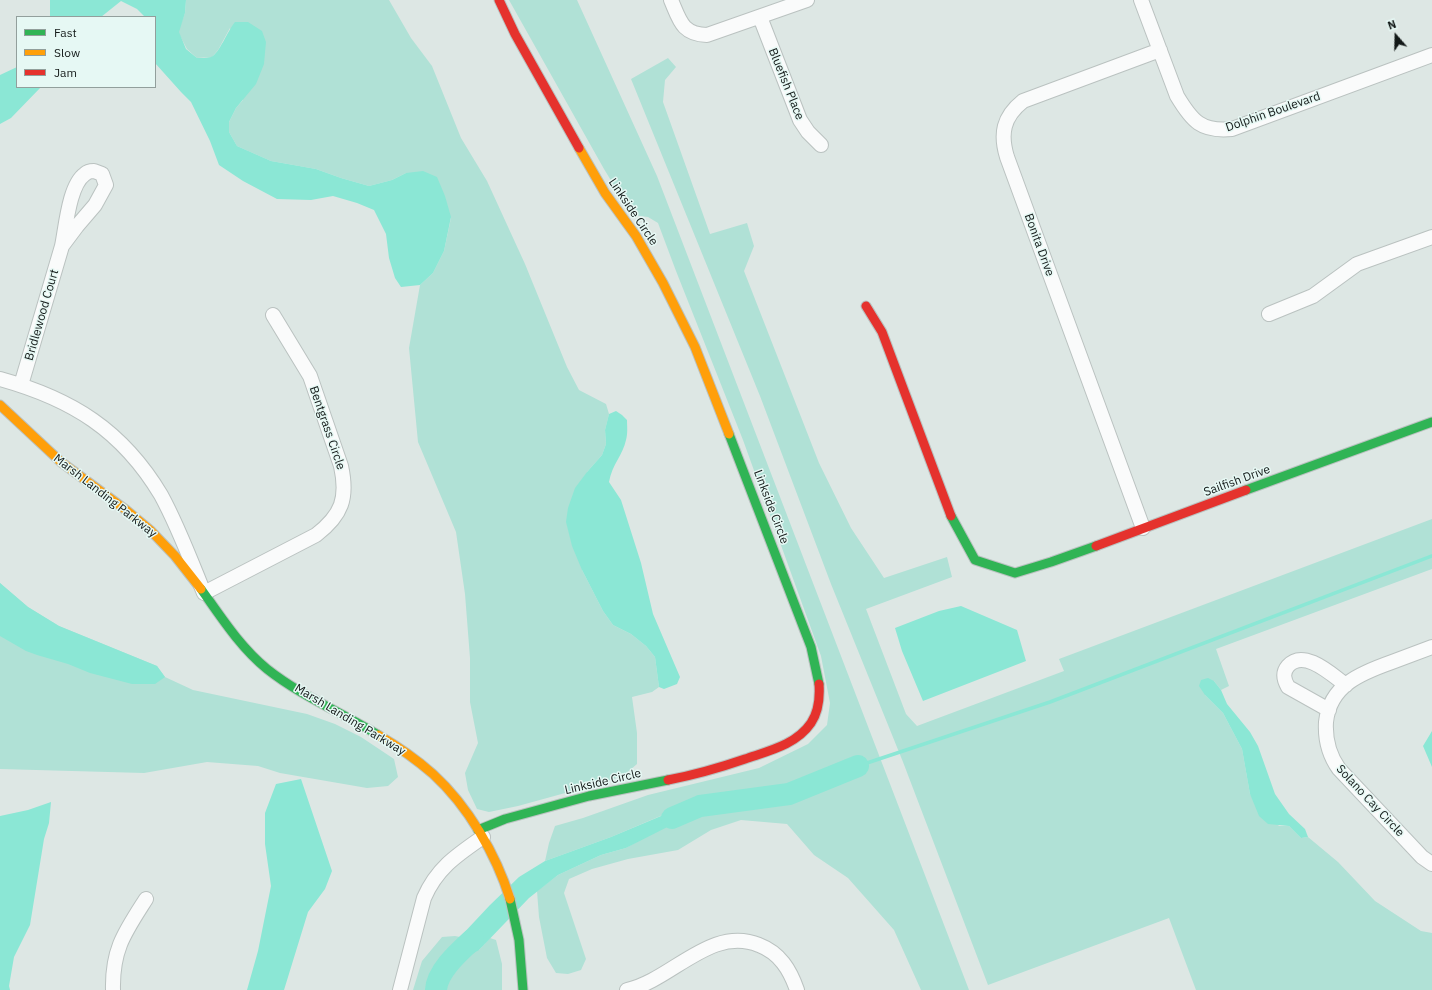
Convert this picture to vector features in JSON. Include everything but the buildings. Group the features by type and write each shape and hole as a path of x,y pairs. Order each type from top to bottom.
{"street":[{"name":"Linkside Circle","path":"480,833 503,819 611,791 705,772 777,748 801,734 811,722 816,712 818,702 817,671 812,647 695,347 660,276 636,236 605,193 515,34 498,0"},
{"path":"671,0 680,21 689,31 707,35 807,0"},
{"name":"Dolphin Boulevard","path":"1141,0 1177,96 1185,110 1200,124 1211,129 1232,129 1432,55"},
{"name":"Bluefish Place","path":"760,17 800,120 808,132 821,145"},
{"name":"Bonita Drive","path":"1143,528 1006,157 1003,144 1006,123 1013,111 1023,101 1160,50"},
{"name":"Bridlewood Court","path":"21,385 62,246 72,197 78,181 86,173 94,170 102,174 106,185 95,205 62,246"},
{"path":"1269,314 1313,296 1357,264 1432,237"},
{"name":"Sailfish Drive","path":"866,306 882,332 952,519 975,560 1015,573 1051,562 1432,422"},
{"name":"Bentgrass Circle","path":"204,593 316,535 336,516 341,506 344,493 344,479 341,466 310,376 273,315"},
{"name":"Marsh Landing Parkway","path":"0,379 45,393 91,418 113,435 148,475 162,497 204,593"},
{"name":"Marsh Landing Parkway","path":"0,405 53,455 82,479 138,519 162,541 184,565 234,636 279,678 308,696 374,732 405,752 434,775 457,800 495,858 504,881 515,922 523,966 523,990"},
{"name":"Solano Cay Circle","path":"1432,647 1366,671 1355,677 1337,694 1329,710 1326,727 1326,738 1334,762 1344,776 1422,857 1432,864"},
{"path":"1329,710 1288,687 1285,681 1285,670 1295,661 1307,660 1318,665 1346,685"},
{"path":"400,990 424,898 430,884 438,872 480,833"},
{"path":"113,990 113,972 117,951 125,933 146,899"},
{"path":"627,990 649,982 713,945 728,941 742,940 765,947 776,954 785,964 792,976 797,990"}],"shaded area":[{"path":"50,0 186,0 185,13 179,32 186,49 197,58 211,57 214,55 235,22 248,22 262,31 266,42 264,64 256,84 236,108 229,122 229,132 237,146 271,161 316,169 369,186 392,180 406,173 423,171 437,177 445,196 451,217 444,251 433,273 420,285 401,287 395,278 389,258 386,234 374,210 333,196 311,200 277,199 243,181 219,165 210,141 191,102 156,64 156,16 144,16 137,9 121,1 102,16 50,16"},
{"path":"186,0 389,0 411,38 432,66 461,138 487,181 525,264 567,367 579,390 606,404 609,414 605,430 606,444 602,455 587,472 582,570 603,611 613,625 631,634 646,646 655,657 659,687 652,692 632,697 637,733 637,764 623,776 518,806 489,812 477,809 468,790 465,773 478,743 470,702 470,658 465,594 456,532 418,442 409,348 420,285 433,273 444,251 451,218 406,173 392,180 369,186 316,169 271,161 237,146 229,132 229,122 236,108 243,100 230,28 218,50 212,57 197,58 187,49 178,32 185,13"},
{"path":"509,0 577,0 657,176 969,990 921,990 894,930 848,878 814,855 787,824 741,820 711,830 678,850 628,859 592,869 569,879 564,893 586,959 581,970 568,974 556,973 547,958 539,917 537,891 558,875 601,855 626,848 700,806 691,803 611,837 545,861 555,826 583,818 648,795 759,768 808,744 827,725 830,703 821,656 743,440 658,223 648,217 632,215 604,169"},
{"path":"668,58 676,67 665,80 663,102 710,234 747,223 754,246 744,271 819,463 851,528 884,578 947,557 952,577 866,609 906,714 917,726 1064,671 1059,659 1432,519 1432,569 1216,649 1229,686 1221,690 1214,681 1205,695 1223,713 1242,749 1250,794 1279,826 1289,826 1301,838 1308,837 1338,862 1375,901 1421,931 1432,933 1432,990 1196,990 1169,918 988,985 903,762 831,584 760,396 631,79"},
{"path":"16,67 16,88 40,88 11,118 0,124 0,75"},
{"path":"616,411 627,420 627,435 625,445 612,470 609,482 621,500 641,563 653,614 680,677 677,684 664,689 659,687 655,657 646,646 631,634 613,625 603,611 582,570 572,546 566,522 568,508 575,488 602,455 606,444 605,430 609,414"},
{"path":"0,583 28,607 59,626 157,666 165,677 193,690 307,714 335,724 361,737 394,759 398,777 388,786 367,788 280,773 258,766 207,762 144,773 0,769"},
{"path":"0,583 28,607 59,626 157,666 165,677 155,684 132,684 90,673 68,664 26,651 0,636"},
{"path":"961,606 1017,630 1026,661 923,701 902,651 895,628 939,611"},
{"path":"1208,678 1214,681 1221,690 1227,704 1250,732 1258,746 1275,794 1289,814 1305,829 1308,837 1301,838 1289,826 1268,824 1259,816 1250,794 1242,749 1223,713 1205,695 1199,686 1201,680"},
{"path":"1432,731 1432,767 1423,746"},
{"path":"301,779 332,871 325,889 308,912 284,990 247,990 258,951 271,886 265,844 265,813 276,784"},
{"path":"51,802 49,823 44,839 30,925 14,957 9,986 10,990 0,990 0,816 28,810"},
{"path":"692,803 700,806 697,812 626,848 601,855 558,875 529,898 479,950 463,959 450,960 453,949 460,937 519,877 545,861 611,837"},
{"path":"442,937 460,937 453,949 479,950 490,938 496,940 502,964 502,990 413,990 422,961"}],"waterway":[{"path":"858,766 1050,702 1432,556"},
{"path":"672,818 700,806 789,794 858,766"},
{"path":"436,990 437,983 444,969 473,939"}],"traffic: fast":[{"path":"1246,490 1432,422"},
{"path":"729,434 811,647 819,684"},
{"path":"951,516 975,560 1015,573 1096,546"},
{"path":"201,589 248,651 267,669 307,696 378,735"},
{"path":"478,830 505,819 589,796 668,780"},
{"path":"510,899 519,940 523,990"}],"traffic: slow":[{"path":"579,148 605,193 636,236 663,283 695,347 729,434"},
{"path":"0,405 61,462 126,510 151,531 175,556 201,589"},
{"path":"378,735 427,768 458,801 489,848 510,899"}],"traffic: jam":[{"path":"499,0 515,34 579,148"},
{"path":"866,306 882,332 951,516"},
{"path":"1096,546 1246,490"},
{"path":"668,780 697,774 772,750 798,737 805,731 816,714 819,684"}]}
